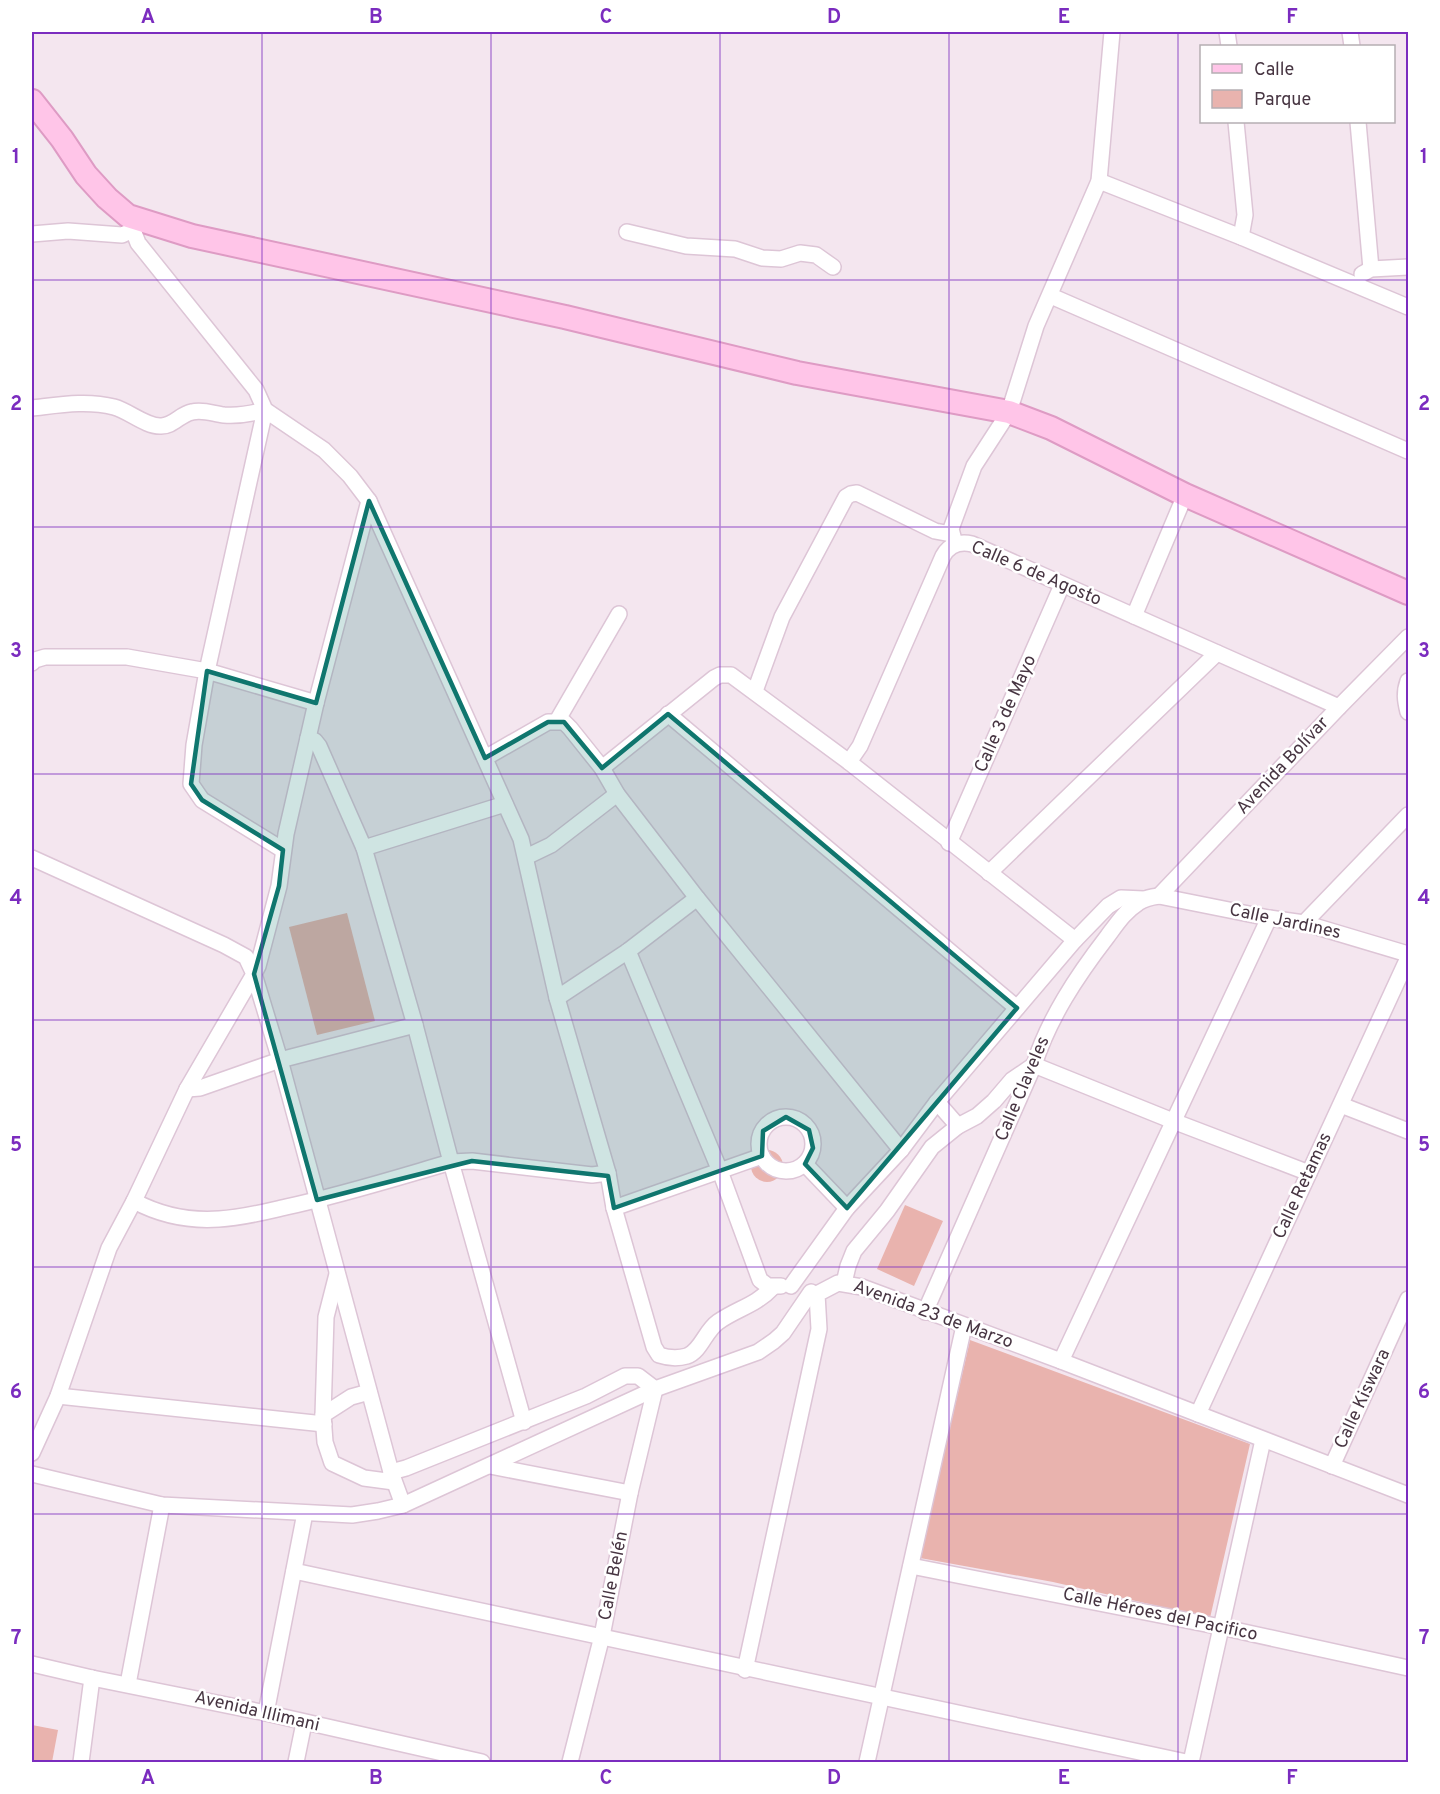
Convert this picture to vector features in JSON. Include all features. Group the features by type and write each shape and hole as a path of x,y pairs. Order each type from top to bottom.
{"street":[{"path":"755,691 782,617 846,497 857,493 953,539 974,466 1009,412 1036,326 1099,181 1112,32"},
{"path":"32,101 62,139 86,175 130,223 138,243 256,390 265,410 324,450 350,476 369,501 485,758 526,857 557,998 608,1173 614,1208 654,1347 659,1355 671,1359 688,1356 697,1350 706,1334 717,1323 762,1300 774,1287"},
{"path":"1236,123 1245,215 1241,237"},
{"path":"1358,123 1371,269"},
{"path":"1099,181 1408,307"},
{"path":"32,234 68,231 122,235 130,223"},
{"path":"130,223 565,316 797,373 1009,412 1051,428 1185,495 1408,593"},
{"path":"627,232 686,246 735,249 762,258 781,259 800,253 816,255 833,267"},
{"path":"1353,284 1361,274 1371,269 1408,267"},
{"path":"1050,296 1408,451"},
{"path":"32,408 79,403 104,405 128,412 149,424 160,426 171,425 191,412 240,415 265,410"},
{"path":"265,410 207,671 190,773 193,790 202,800 283,850"},
{"path":"1134,616 1185,495"},
{"path":"32,1453 58,1396 109,1248 187,1089 258,966 279,886 283,850 316,703 369,501"},
{"name":"Calle 6 de Agosto","path":"849,762 860,746 943,556 953,539 961,543 972,544 1339,707"},
{"name":"Calle 3 de Mayo","path":"950,843 1062,585"},
{"path":"556,721 620,614"},
{"name":"Avenida Bolívar","path":"1160,896 1408,637"},
{"path":"989,873 1217,653"},
{"path":"32,663 45,657 127,657 207,671 316,703"},
{"path":"602,768 720,675 731,675 849,762 1075,940"},
{"path":"1408,681 1405,689 1405,703 1408,711"},
{"path":"669,714 1017,1008"},
{"path":"485,758 548,722 564,722 602,768 617,794 697,898 901,1150"},
{"path":"308,738 319,746 364,848 524,1422"},
{"path":"526,857 551,845 617,794"},
{"path":"364,848 505,804"},
{"path":"1304,923 1408,816"},
{"path":"32,858 246,957 254,974 280,1060 369,1392 403,1505"},
{"name":"Calle Claveles","path":"926,1312 1034,1065 1042,1041 1081,972 1123,916 1144,899 1160,896"},
{"name":"Calle Jardines","path":"1160,896 1304,923 1408,956"},
{"path":"557,998 628,951 697,898"},
{"path":"791,1286 847,1208 901,1150 938,1102 1075,940 1108,906 1121,898 1144,899"},
{"path":"1061,1361 1269,918"},
{"path":"628,951 720,1170 760,1280 774,1287 791,1286 814,1293"},
{"name":"Calle Retamas","path":"1198,1414 1408,956"},
{"path":"187,1089 200,1088 280,1060 415,1025"},
{"path":"844,1283 854,1251 887,1211 932,1148 958,1126 977,1116 994,1101 1011,1080 1034,1065 1309,1173"},
{"path":"938,1102 958,1126"},
{"path":"1341,1105 1408,1131"},
{"path":"786,1117 804,1123 813,1138 813,1148 805,1164 790,1171 774,1168 762,1156 760,1139 763,1131 777,1119 786,1117"},
{"path":"614,1208 762,1156"},
{"path":"134,1201 165,1214 196,1219 238,1218 317,1200 451,1162 472,1161 592,1175 608,1173"},
{"path":"805,1164 847,1208"},
{"path":"337,1274 326,1317 323,1420 325,1443 332,1463 364,1478 393,1477 406,1468 586,1396 625,1376 638,1376 655,1389"},
{"name":"Avenida 23 de Marzo","path":"814,1293 838,1283 862,1287 1408,1495"},
{"path":"32,1474 162,1505 352,1515 378,1511 403,1505 655,1389 758,1352 783,1333 814,1293"},
{"path":"745,1670 819,1329 814,1293"},
{"name":"Calle Kiswara","path":"1332,1466 1408,1299"},
{"path":"867,1762 964,1326"},
{"name":"Calle Belén","path":"570,1762 602,1636 630,1493 655,1389"},
{"path":"58,1396 323,1420 351,1397 369,1392"},
{"path":"294,1571 602,1636 745,1670 1189,1762 1263,1440"},
{"path":"490,1466 630,1493"},
{"path":"128,1684 162,1505"},
{"path":"266,1713 305,1513"},
{"name":"Calle Héroes del Pacifico","path":"911,1566 1408,1668"},
{"name":"Avenida Illimani","path":"32,1664 266,1713 482,1762"},
{"path":"81,1762 92,1678"},
{"path":"296,1762 304,1723"}],"highlighted area":[{"path":"369,501 485,758 548,722 564,722 602,768 668,714 1017,1008 847,1208 805,1164 813,1148 809,1130 786,1117 763,1131 762,1156 614,1208 608,1176 472,1161 317,1200 254,974 279,886 283,850 202,800 191,784 207,671 316,703"}],"green space":[{"path":"347,913 375,1021 317,1035 289,927"},
{"path":"767,1150 779,1154 783,1166 779,1178 767,1182 755,1178 751,1166 755,1154"},
{"path":"905,1205 943,1221 914,1286 877,1269"},
{"path":"970,1340 1250,1444 1210,1618 1053,1582 920,1558"},
{"path":"32,1725 58,1730 52,1762 32,1762"}]}
